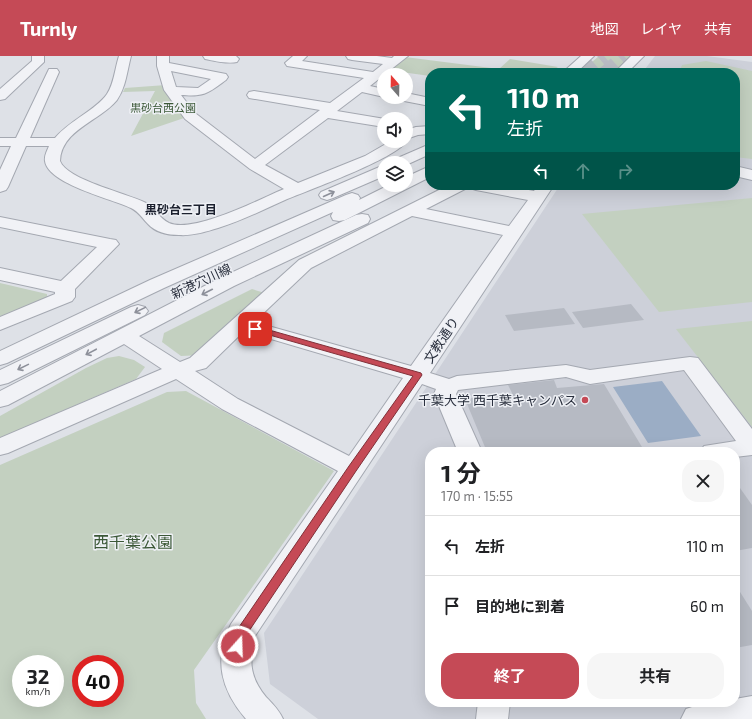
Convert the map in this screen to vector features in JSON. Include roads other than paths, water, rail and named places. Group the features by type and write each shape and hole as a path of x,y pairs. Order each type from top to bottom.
{"street":[{"path":"0,96 38,62 38,56"},
{"path":"125,56 116,90 112,97 105,104 74,126 60,142 52,155 53,164 64,175 136,204 146,211 155,222 163,227 185,229 202,228 370,159 390,148"},
{"path":"209,56 233,59"},
{"path":"301,56 291,63 376,76"},
{"path":"352,56 398,59"},
{"path":"574,68 588,56"},
{"path":"625,68 638,56"},
{"path":"255,166 398,59"},
{"path":"170,90 194,92 202,91 222,77 163,61 170,90 190,116 255,166 296,189"},
{"path":"0,187 53,72"},
{"path":"359,88 377,92"},
{"path":"254,95 377,121"},
{"path":"413,99 425,101"},
{"path":"413,128 425,130"},
{"path":"413,133 425,130"},
{"path":"0,142 60,142"},
{"path":"413,156 425,150"},
{"path":"413,168 425,162"},
{"path":"740,172 752,175"},
{"path":"0,343 377,173"},
{"path":"413,180 425,174"},
{"name":"新港穴川線","path":"0,359 157,284 377,185"},
{"path":"0,400 226,282 425,188"},
{"path":"0,447 176,371 198,363 305,264 452,190"},
{"path":"531,190 542,191"},
{"name":"文教通り","path":"267,719 259,712 240,686 235,660 241,633 352,468 423,377 514,232 542,191"},
{"name":"新港穴川線","path":"0,378 387,192"},
{"path":"411,211 514,232"},
{"path":"0,222 110,244 65,288 64,297 0,324"},
{"path":"0,274 65,288"},
{"path":"240,324 423,377 449,386 457,383 566,371 590,377 690,363 752,446 740,448"},
{"path":"124,335 176,371 230,404 352,468"},
{"path":"449,386 445,394 468,447"},
{"path":"492,719 493,707"},
{"path":"697,719 752,710"}],"water":[{"path":"662,381 701,436 648,443 613,387"}],"tunnel":[{"path":"590,68 604,56"},
{"path":"611,68 624,56"}],"place":[{"name":"千葉大学 西千葉キャンパス","path":"585,400"}],"district":[{"name":"黒砂台三丁目","path":"181,210"}],"park label":[{"name":"黒砂台西公園","path":"163,108"},
{"name":"西千葉公園","path":"133,542"}]}
